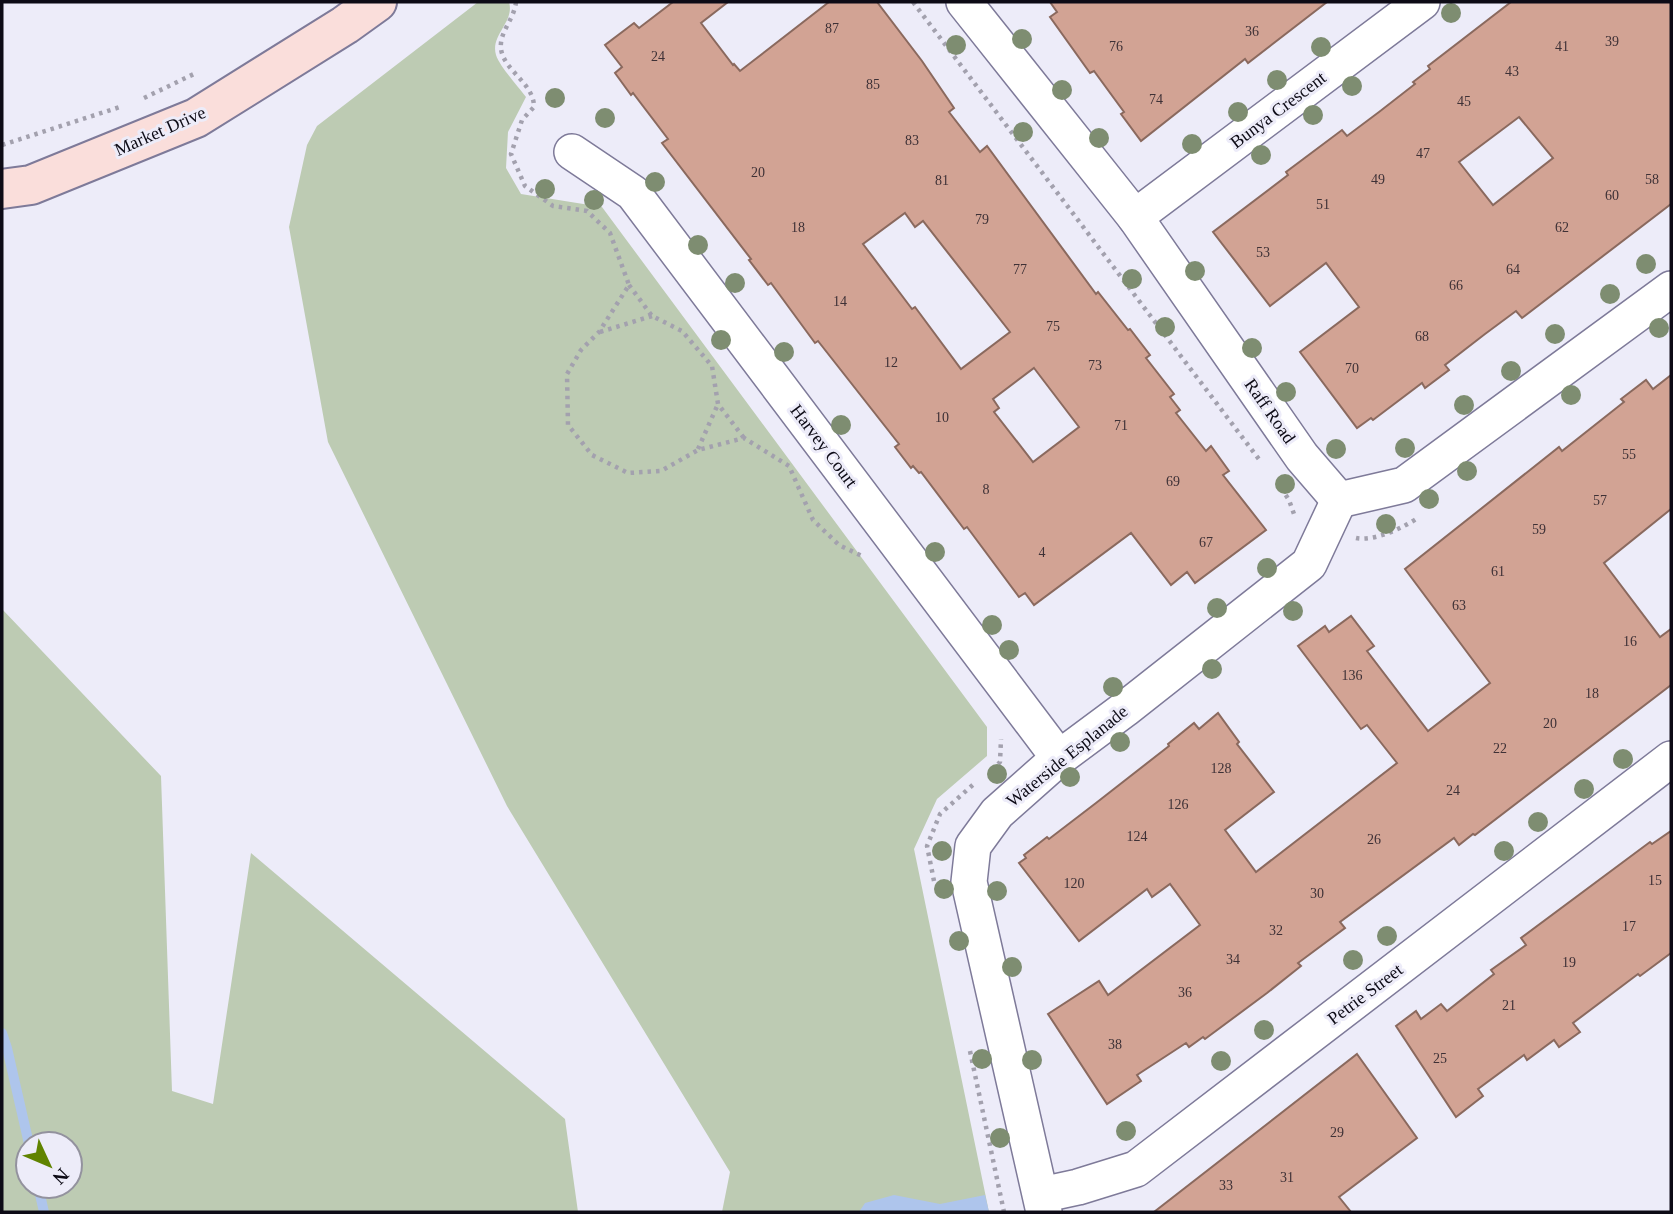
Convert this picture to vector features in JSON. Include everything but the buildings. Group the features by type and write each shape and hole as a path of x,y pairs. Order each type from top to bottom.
{"street":[{"name":"Market Drive","path":"2,189 31,185 196,118 345,25 376,2"},
{"name":"Raff Road","path":"964,2 1135,218 1302,457 1339,500"},
{"name":"Bunya Crescent","path":"1135,218 1422,2"},
{"name":"Harvey Court","path":"572,152 633,193 1059,758"},
{"path":"1339,500 1404,485 1671,289"},
{"name":"Waterside Esplanade","path":"1042,1204 970,882 973,846 997,813 1059,758 1310,564 1339,500"},
{"name":"Petrie Street","path":"1042,1204 1078,1187 1136,1169 1671,760"}],"path":[{"path":"516,2 515,15 500,38 502,53 534,97 534,107 522,120 511,154 525,186 552,206 587,211 610,233 629,285 652,317 682,331 712,366 718,404 744,438 789,466 813,520 839,545 874,561"},
{"path":"2,145 133,103 199,72"},
{"path":"629,285 599,332 580,350 566,374 569,425 592,455 628,473 661,471 698,450 744,438"},
{"path":"599,332 652,317"},
{"path":"698,450 718,404"},
{"path":"1000,762 1002,730"}],"green space":[{"path":"478,2 509,2 509,16 495,48 501,65 526,97 508,132 506,168 521,194 602,207 987,727 987,756 937,799 914,849 989,1212 722,1212 730,1172 507,806 328,442 289,227 307,145 317,126"},
{"path":"2,609 161,776 172,1091 213,1104 251,853 565,1119 578,1212 2,1212"}],"water":[{"path":"894,1195 940,1204 985,1195 989,1212 859,1212 865,1203"}],"waterway":[{"path":"2,1033 26,1130"},
{"path":"41,1200 44,1212"}]}
